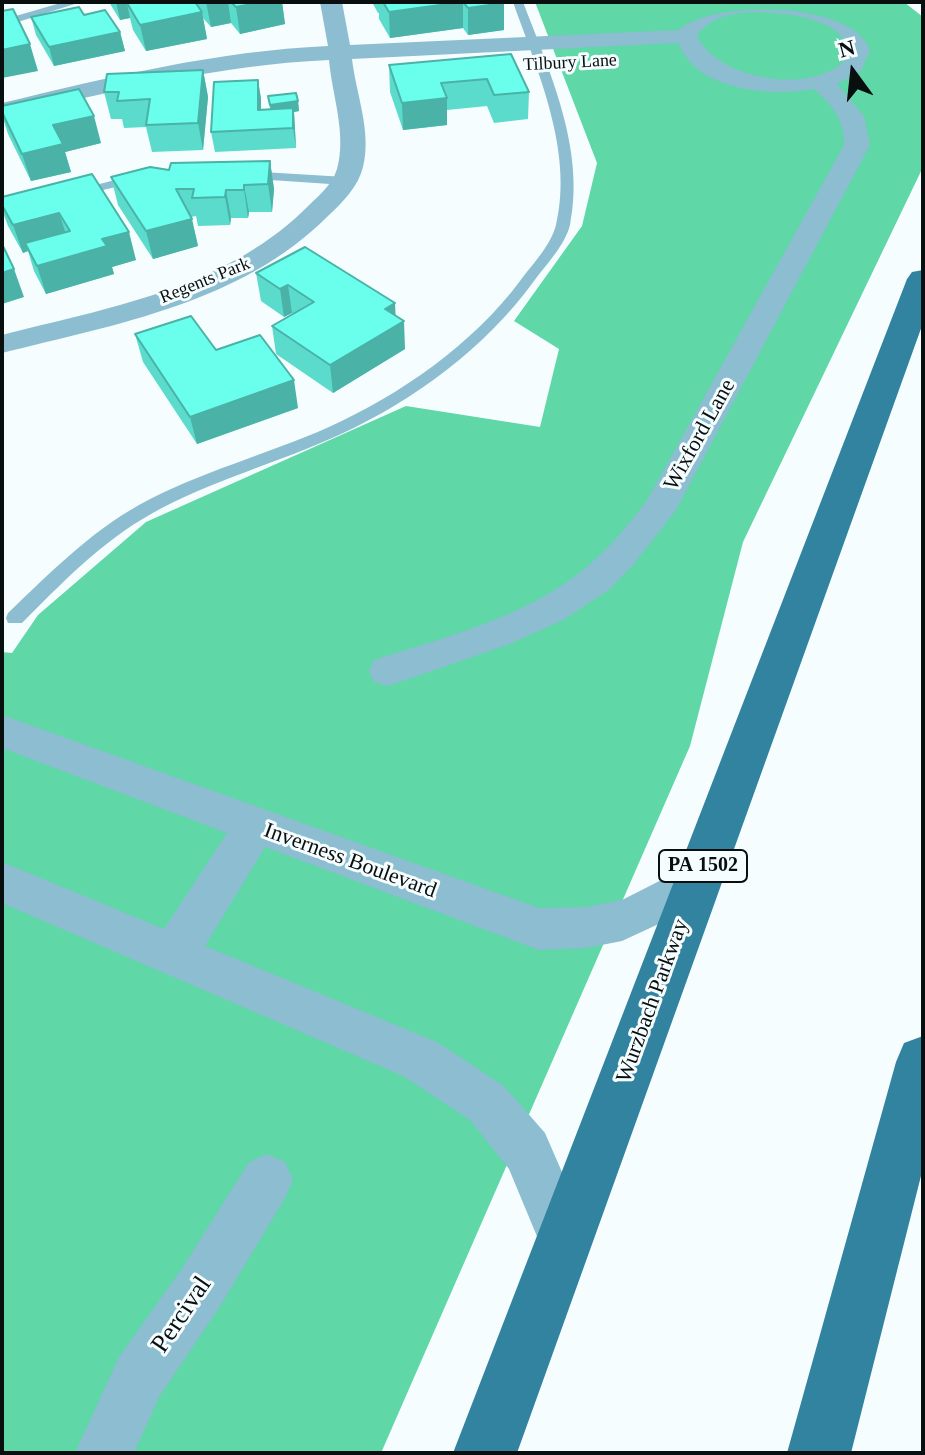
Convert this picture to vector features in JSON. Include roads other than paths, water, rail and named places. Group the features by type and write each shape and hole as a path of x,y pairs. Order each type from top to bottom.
{"main road":[{"name":"Wurzbach Parkway","path":"485,1453 923,279"},
{"path":"819,1453 923,1062"}],"street":[{"path":"331,2 352,141 345,181"},
{"path":"776,4 826,17 857,39 860,52 855,64 841,75 820,82 764,84 735,78 690,47 691,25 705,15 725,8 776,4"},
{"name":"Tilbury Lane","path":"2,110 151,75 206,68 690,47"},
{"name":"Wixford Lane","path":"388,671 493,634 546,610 594,581 628,549 659,510 857,145 857,128 850,109 820,82"},
{"name":"Regents Park","path":"2,344 156,301 252,263 297,234 345,181"},
{"name":"Inverness Boulevard","path":"2,731 539,929 592,930 642,916 697,882"},
{"path":"174,954 255,826"},
{"path":"2,882 420,1059 487,1103 527,1151 565,1239"},
{"name":"Percival","path":"104,1453 139,1377 200,1289 267,1180"}],"lane":[{"path":"2,24 76,2"},
{"path":"15,618 85,549 145,510 337,429 396,396 469,342 522,290 563,227 565,154 558,112 518,2"},
{"path":"236,174 345,181"},
{"path":"54,196 153,177"}]}
